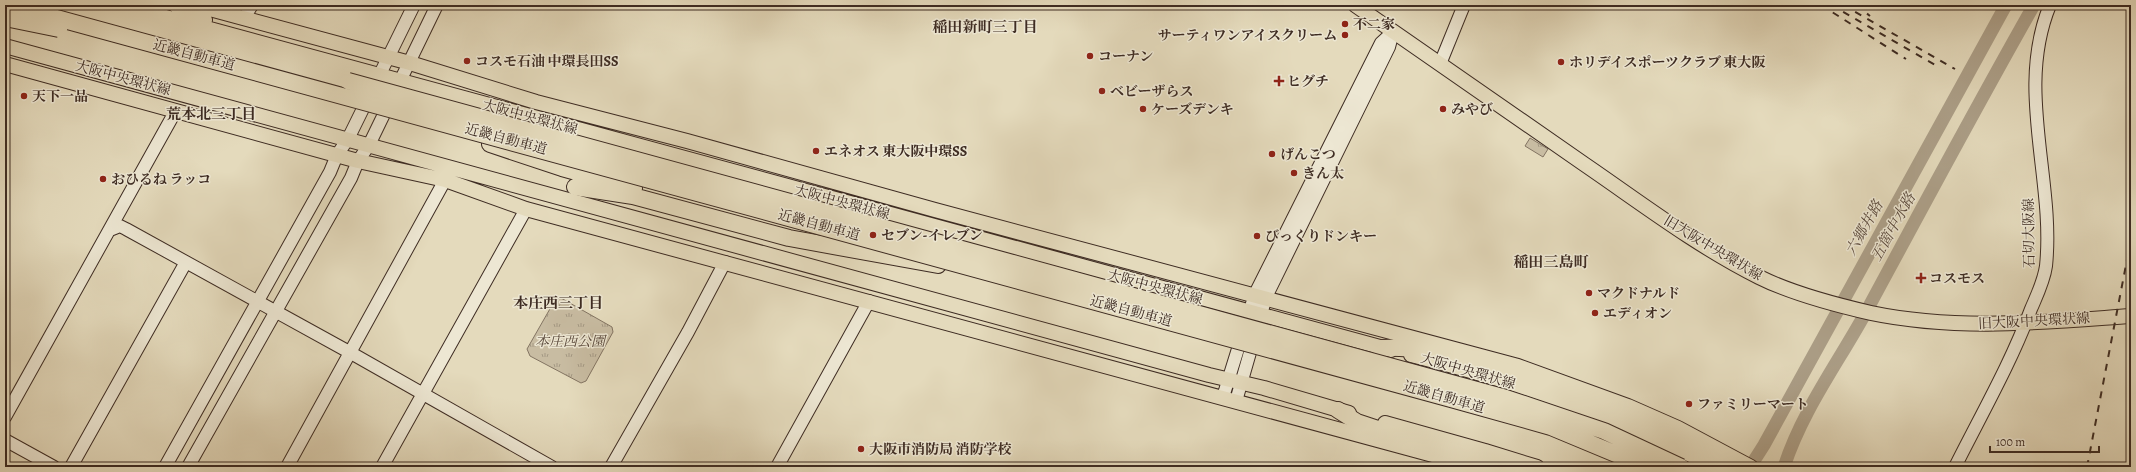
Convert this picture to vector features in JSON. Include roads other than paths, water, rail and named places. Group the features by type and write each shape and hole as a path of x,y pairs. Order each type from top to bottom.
{"highway":[{"name":"近畿自動車道","path":"9,5 414,114 1550,427 1647,467"},
{"name":"近畿自動車道","path":"68,5 1498,396 1555,413 1604,431 1681,467"},
{"path":"123,6 194,32 348,81"},
{"path":"5,18 174,50"},
{"path":"414,114 465,136 562,168 840,244 850,243 859,236"},
{"path":"576,187 633,196 789,238 1041,286"},
{"path":"1380,348 1403,346 1427,349 1529,378 1588,398 1744,466"},
{"path":"1338,410 1358,422 1378,429 1506,467"}],"main road":[{"path":"175,5 246,39"},
{"path":"195,5 410,63 536,102 688,140 935,210 1261,296 1549,376 1652,416 1744,466"},
{"name":"旧大阪中央環状線","path":"1355,5 1697,242 1760,278 1840,305 1866,312 1953,323 2027,323 2131,316"},
{"name":"大阪中央環状線","path":"123,6 1484,375 1583,407 1661,440 1715,467"},
{"name":"大阪中央環状線","path":"5,46 755,252 1234,381 1480,449 1537,467"},
{"path":"5,64 175,112 358,161 445,180 526,209 1477,467"},
{"path":"206,101 248,124 261,135"},
{"path":"581,130 606,130 688,140"},
{"path":"935,210 991,235 1015,249"},
{"path":"755,252 776,264 844,284 908,312"},
{"path":"980,331 1006,334 1086,351 1146,358"}],"street":[{"path":"5,22 14,5"},
{"path":"244,18 252,5"},
{"path":"165,467 330,172 337,155 348,139 381,76 414,5"},
{"path":"188,467 351,178 358,161 369,145 401,82 437,5"},
{"path":"1440,64 1464,5"},
{"name":"石切大阪線","path":"1955,467 2027,323 2044,277 2046,260 2045,214 2035,87 2038,47 2050,5"},
{"path":"1230,399 1234,381 1261,296 1381,43 1393,32"},
{"path":"5,417 98,247 110,230 175,112"},
{"path":"287,467 445,180"},
{"path":"382,467 526,209"},
{"path":"110,230 120,226 351,353 552,467"},
{"path":"71,467 186,262"},
{"path":"611,467 688,332 725,262"},
{"path":"777,467 869,301"},
{"path":"5,440 54,467"}],"waterway":[{"name":"六郷井路","path":"1750,467 1764,445 2006,5"},
{"name":"五箇中水路","path":"1784,467 1800,426 1810,407 1866,312 2034,5"}],"railway":[{"path":"1821,5 1906,59"},
{"path":"1831,5 1937,66"},
{"path":"1843,5 1955,69"},
{"path":"1856,5 1870,16"},
{"path":"2087,467 2131,239"}],"place":[{"name":"不二家","path":"1345,24"},
{"name":"サーティワンアイスクリーム","path":"1345,35"},
{"name":"コーナン","path":"1090,56"},
{"name":"コスモ石油 中環長田SS","path":"467,61"},
{"name":"ホリデイスポーツクラブ 東大阪","path":"1561,62"},
{"name":"ヒグチ","path":"1279,81"},
{"name":"ベビーザらス","path":"1102,91"},
{"name":"天下一品","path":"24,96"},
{"name":"ケーズデンキ","path":"1143,109"},
{"name":"みやび","path":"1443,109"},
{"name":"エネオス 東大阪中環SS","path":"816,151"},
{"name":"げんこつ","path":"1272,154"},
{"name":"きん太","path":"1294,173"},
{"name":"おひるね ラッコ","path":"103,179"},
{"name":"セブン-イレブン","path":"873,235"},
{"name":"びっくりドンキー","path":"1257,236"},
{"name":"コスモス","path":"1921,278"},
{"name":"マクドナルド","path":"1589,293"},
{"name":"エディオン","path":"1595,313"},
{"name":"ファミリーマート","path":"1689,404"},
{"name":"大阪市消防局 消防学校","path":"861,449"}],"district":[{"name":"稲田新町三丁目","path":"985,27"},
{"name":"荒本北三丁目","path":"211,114"},
{"name":"稲田三島町","path":"1551,262"},
{"name":"本庄西三丁目","path":"558,303"}],"park label":[{"name":"本庄西公園","path":"570,341"}]}
